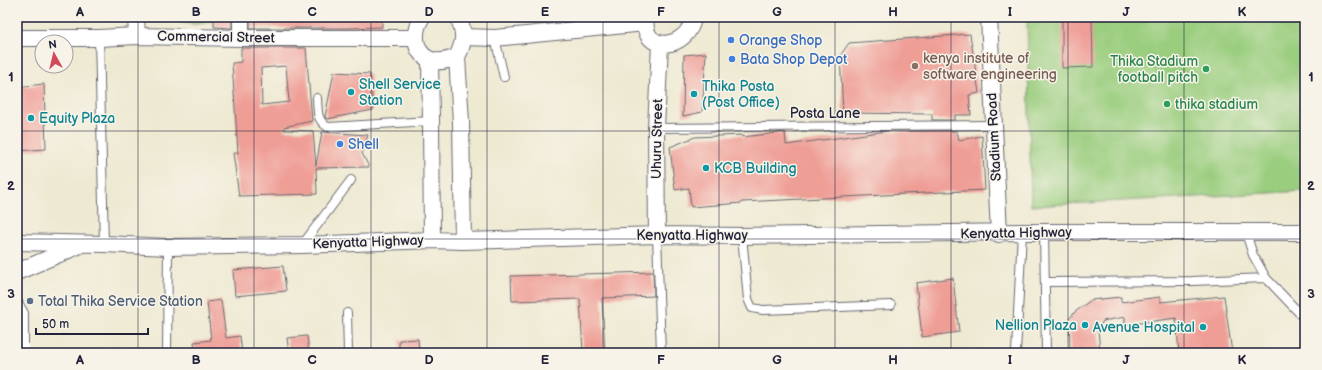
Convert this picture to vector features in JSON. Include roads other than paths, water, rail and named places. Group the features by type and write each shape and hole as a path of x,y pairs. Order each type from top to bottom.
{"street":[{"path":"136,17 137,36"},
{"path":"241,17 241,38"},
{"path":"422,17 417,27 416,38 420,52 430,60 441,61 457,57"},
{"path":"458,17 463,28 464,37 461,50 457,57 461,122 463,241"},
{"path":"464,37 495,38 645,20 650,39 660,44 667,44 677,41 689,28 693,17"},
{"name":"Stadium Road","path":"989,17 999,234"},
{"name":"Commercial Street","path":"17,38 99,38 137,36 241,38 416,38"},
{"name":"Uhuru Street","path":"657,235 656,128 660,44"},
{"path":"430,60 432,121 432,240"},
{"name":"Kenyatta Highway","path":"17,242 168,247 303,245 432,240 463,241 657,235 742,236 999,234 1022,232 1304,232"},
{"name":"Kenyatta Highway","path":"17,272 83,244"}],"lane":[{"path":"99,38 104,244"},
{"path":"495,38 504,77"},
{"path":"317,98 318,117 322,123 328,127 432,121"},
{"name":"Posta Lane","path":"656,128 994,125"},
{"path":"303,245 351,180"},
{"path":"1016,353 1022,232"},
{"path":"1044,232 1046,353"},
{"path":"1246,233 1253,255 1266,278 1305,319"},
{"path":"657,235 661,353"},
{"path":"742,236 748,299 752,308 763,310 891,305"},
{"path":"167,353 168,247"},
{"path":"1045,282 1192,281 1266,278"},
{"path":"17,301 24,313 24,353"},
{"path":"347,313 348,353"}],"place":[{"name":"Orange Shop","path":"731,40"},
{"name":"Bata Shop Depot","path":"732,59"},
{"name":"kenya institute of software engineering","path":"915,66"},
{"name":"Thika Stadium football pitch","path":"1206,69"},
{"name":"Shell Service Station","path":"351,92"},
{"name":"Thika Posta (Post Office)","path":"694,94"},
{"name":"thika stadium","path":"1167,104"},
{"name":"Equity Plaza","path":"31,118"},
{"name":"Shell","path":"340,144"},
{"name":"KCB Building","path":"706,168"},
{"name":"Total Thika Service Station","path":"30,301"},
{"name":"Nellion Plaza","path":"1085,325"},
{"name":"Avenue Hospital","path":"1203,327"}]}
